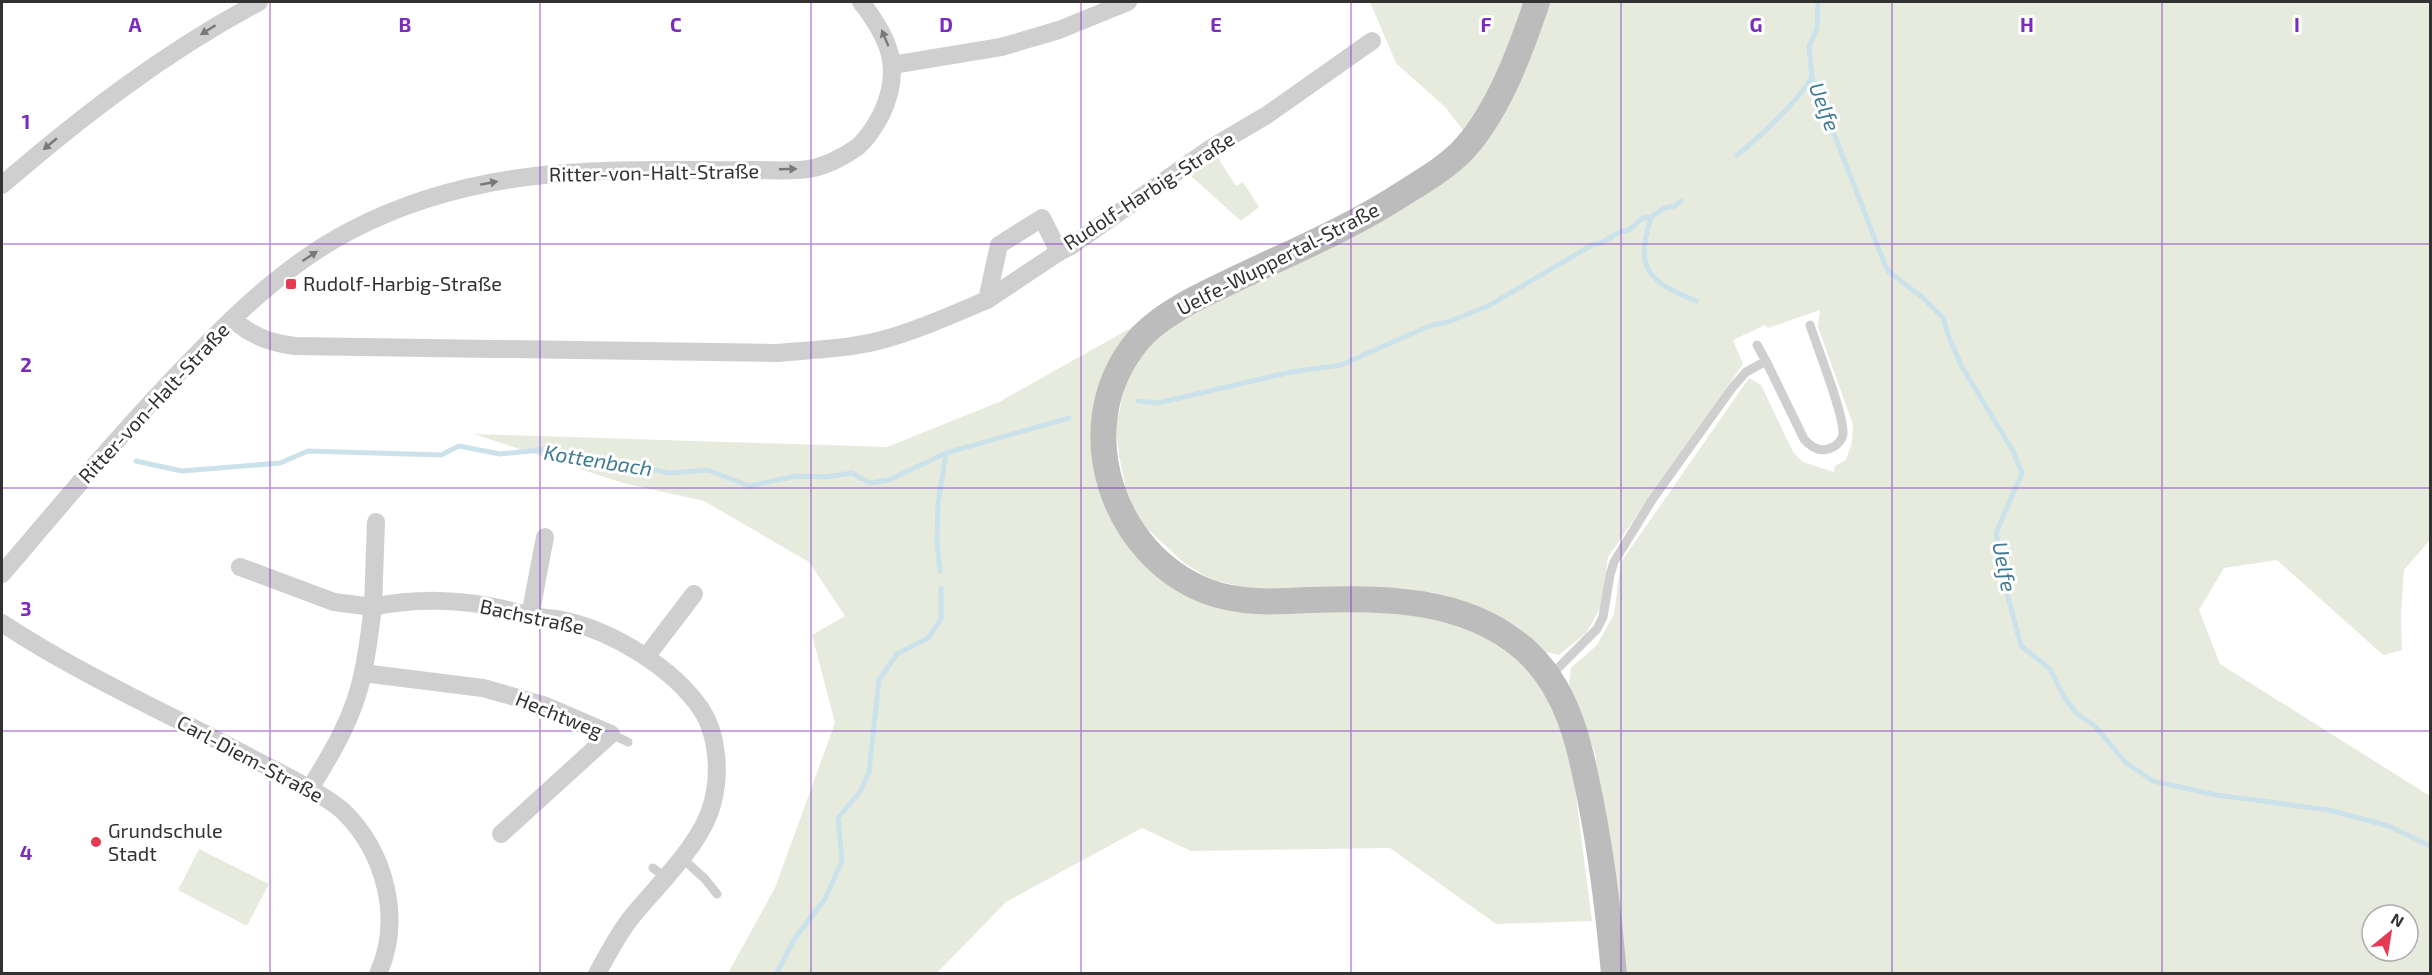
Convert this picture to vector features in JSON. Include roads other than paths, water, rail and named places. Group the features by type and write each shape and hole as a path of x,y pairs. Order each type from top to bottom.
{"main road":[{"name":"Uelfe-Wuppertal-Straße","path":"1536,2 1526,37 1510,74 1479,129 1459,154 1434,174 1358,221 1230,280 1175,310 1133,346 1121,365 1106,403 1102,435 1103,450 1112,489 1132,530 1157,562 1192,584 1226,597 1248,601 1420,603 1468,617 1503,633 1525,650 1549,677 1568,711 1581,750 1598,840 1614,974"}],"street":[{"path":"2,185 82,118 132,80 222,21 259,2"},
{"name":"Ritter-von-Halt-Straße","path":"2,574 150,402 232,319 303,260 348,232 385,214 470,186 561,173 628,169 714,171 814,168 858,147 868,136 888,101 892,87 892,65 888,44 879,24 861,2"},
{"path":"892,65 1001,47 1059,30 1128,2"},
{"name":"Rudolf-Harbig-Straße","path":"987,300 999,245 1042,218 1059,252 1211,148 1267,115 1372,41"},
{"path":"232,319 248,333 272,343 295,346 776,353 878,341 925,326 987,300 1059,252"},
{"path":"309,790 341,737 363,674 373,607 376,522"},
{"path":"530,616 545,537"},
{"name":"Bachstraße","path":"240,567 334,602 373,607 440,601 503,608 530,616 567,621 592,630 646,657 675,681 701,710 708,726 717,763 713,802 706,822 681,857 659,872 597,974"},
{"path":"646,657 694,594"},
{"name":"Carl-Diem-Straße","path":"2,623 39,647 309,790 342,810 363,835 378,863 386,888 390,933 388,948 378,974"},
{"name":"Hechtweg","path":"363,674 483,688 546,706 611,734 501,834"}],"lane":[{"path":"1757,345 1804,439 1813,448 1828,450 1839,443 1843,436 1840,417 1810,325"},
{"path":"1549,677 1597,629 1604,617 1614,562 1652,501 1732,388 1746,372 1766,362"},
{"path":"611,734 628,742"},
{"path":"681,857 705,879 717,894"}],"waterway":[{"name":"Uelfe","path":"1818,2 1817,28 1809,47 1812,77 1885,265 1889,272 1922,297 1943,318 1962,367 2013,451 2022,473 1996,533 2004,581 2021,646 2050,669 2063,695 2076,713 2095,726 2126,763 2153,781 2216,795 2329,810 2389,826 2430,846"},
{"path":"1737,155 1778,119 1812,77"},
{"path":"1138,401 1158,403 1291,372 1341,365 1413,333 1488,306 1594,244 1599,244 1620,232 1629,230 1643,218 1651,217 1664,208 1675,206 1681,201"},
{"path":"1651,217 1644,249 1649,271 1666,287 1696,301"},
{"path":"940,571 937,543 938,503 946,453 1069,418"},
{"name":"Kottenbach","path":"136,461 182,471 280,463 308,451 441,455 459,446 500,454 550,449 670,473 708,470 749,486 796,476 825,477 852,473 870,483 889,480 946,453"},
{"path":"776,974 795,938 825,899 842,861 838,818 860,792 869,772 879,680 897,654 928,638 941,619 941,588"}],"place":[{"name":"Rudolf-Harbig-Straße","path":"291,284"},
{"name":"Grundschule Stadt","path":"96,842"}]}
